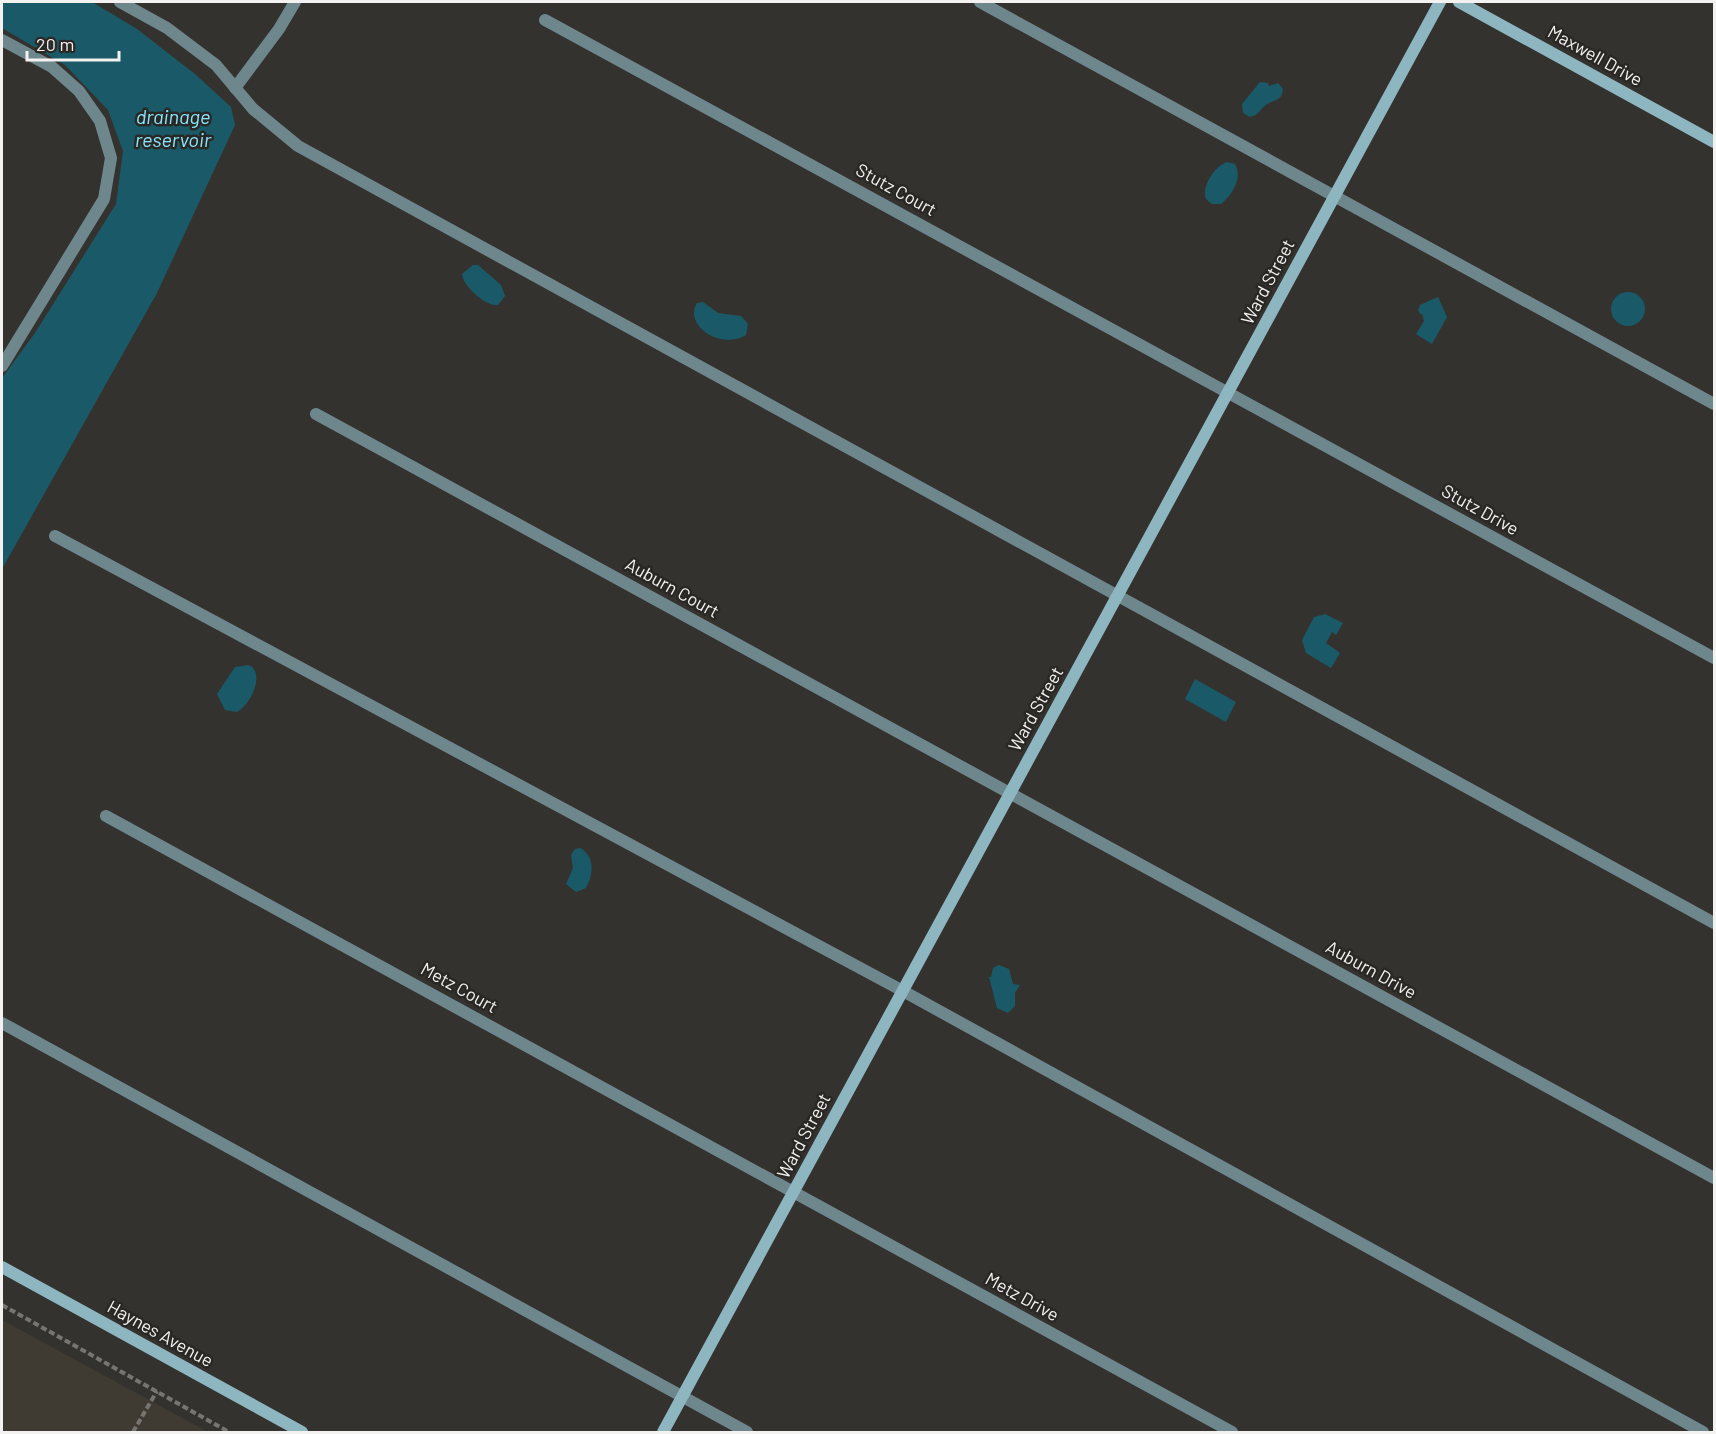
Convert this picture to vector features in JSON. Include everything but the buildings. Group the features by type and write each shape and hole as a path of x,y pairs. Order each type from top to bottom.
{"street":[{"path":"120,2 167,28 216,65 253,109 298,146 1714,923"},
{"path":"235,88 279,29 295,2"},
{"path":"980,2 1714,404"},
{"name":"Ward Street","path":"663,1432 1440,2"},
{"name":"Maxwell Drive","path":"1459,2 1714,142"},
{"name":"Stutz Court","path":"545,20 1229,392"},
{"path":"2,40 52,67 80,91 100,121 111,158 104,199 2,366"},
{"name":"Stutz Drive","path":"1229,392 1714,658"},
{"name":"Auburn Court","path":"316,414 1010,794"},
{"path":"55,536 903,991 1702,1432"},
{"name":"Auburn Drive","path":"1010,794 1714,1178"},
{"name":"Metz Court","path":"106,816 794,1192"},
{"path":"2,1023 747,1432"},
{"name":"Metz Drive","path":"794,1192 1232,1432"},
{"name":"Haynes Avenue","path":"2,1267 302,1432"}],"path":[{"path":"2,1305 229,1432"},
{"path":"134,1432 157,1391"}],"shaded area":[{"path":"2,1320 208,1432 2,1432"}],"water":[{"name":"drainage reservoir","path":"2,2 92,2 137,29 195,74 231,107 235,125 157,293 2,569 2,378 35,333 116,204 123,151 108,110 65,65 2,28"},
{"path":"1260,82 1268,83 1269,86 1278,83 1283,89 1282,93 1279,98 1250,117 1243,113 1242,104"},
{"path":"1227,162 1235,164 1237,169 1235,186 1221,204 1212,204 1206,199 1205,188 1210,177 1222,164"},
{"path":"473,265 478,265 501,285 505,296 498,305 487,303 466,284 462,274"},
{"path":"1628,292 1640,297 1645,309 1640,321 1628,326 1616,321 1611,309 1616,297"},
{"path":"1438,297 1447,317 1432,344 1416,334 1424,321 1418,310 1420,305"},
{"path":"703,302 718,313 741,316 748,324 746,335 725,340 706,333 699,327 694,311 697,303"},
{"path":"1325,614 1343,623 1336,635 1332,632 1326,643 1340,653 1331,668 1306,653 1302,640 1314,617"},
{"path":"249,665 254,669 256,675 251,696 237,712 225,710 217,694 235,667"},
{"path":"1195,679 1236,702 1226,722 1185,699"},
{"path":"580,848 591,860 592,871 586,888 576,892 566,884 573,868 571,855 575,849"},
{"path":"999,965 1009,969 1013,984 1020,985 1015,993 1015,1006 1008,1013 997,1008 989,977 991,977 993,968"}]}
